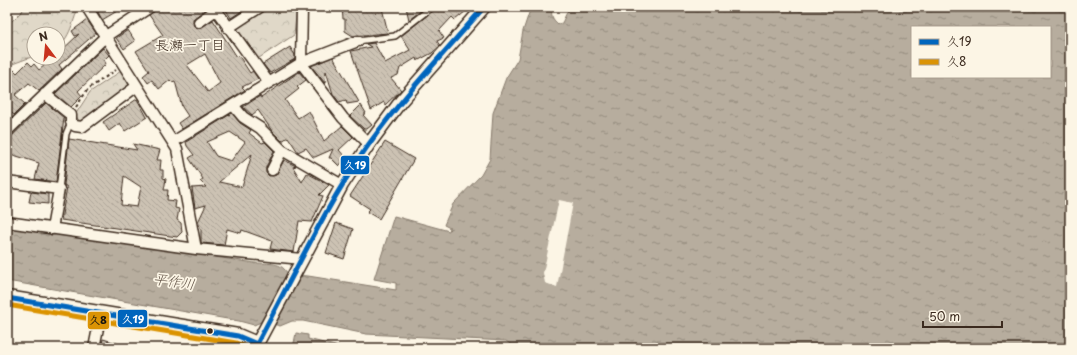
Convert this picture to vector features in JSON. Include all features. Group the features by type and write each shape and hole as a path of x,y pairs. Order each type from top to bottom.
{"main road":[{"path":"7,298 238,336 256,346"},
{"path":"7,307 234,345 256,346"}],"street":[{"path":"89,7 88,9 177,149 196,249"},
{"path":"7,130 106,36 150,7"},
{"path":"228,28 260,7"},
{"path":"302,7 301,63 343,118 369,144"},
{"path":"256,346 263,330 342,185 369,144 401,101 484,7"},
{"path":"199,22 215,9 269,83"},
{"path":"172,142 301,63 358,41"},
{"path":"45,94 71,119 75,126 82,127 137,86"},
{"path":"233,105 243,117 260,128 282,150 342,185"},
{"path":"272,170 282,150"},
{"path":"7,182 59,189 52,229"},
{"path":"7,222 196,249 302,259"},
{"path":"94,348 99,323"}],"lane":[{"path":"358,41 395,36 432,7"},
{"path":"59,189 66,134 71,119"}],"path":[{"path":"71,119 88,90 124,65"}],"green space":[{"path":"26,7 78,7 71,29 66,38 66,26 26,26 26,59 7,66 7,26"},
{"path":"269,7 297,7 294,35 256,60 234,30"},
{"path":"121,71 130,87 81,123 75,115 90,92"}],"water":[{"name":"平作川","path":"531,7 553,7 552,16 558,24 562,23 568,10 566,7 1070,7 1070,348 516,348 506,341 366,334 303,321 292,321 280,326 263,321 254,325 239,321 7,281 7,226 255,263 274,264 282,267 288,275 308,276 396,290 396,283 374,279 394,216 449,231 450,228 444,225 453,204 481,175 490,159 493,113 506,78 518,59 523,31"},
{"path":"296,333 308,335 308,339 343,348 293,348"}],"pier":[{"path":"559,200 573,203 557,287 545,283 543,273"}],"building":[{"path":"98,7 124,7 102,20 98,12 100,10"},
{"path":"156,7 204,7 206,9 193,19 194,26 200,28 213,20 237,57 239,56 250,73 253,71 258,79 242,87 245,90 182,129 178,123 188,116 182,107 175,81 172,82 170,80 159,89 152,80 148,83 143,76 149,71 136,51 163,35 149,15 156,10","holes":["205,54 220,83 208,92 187,65"]},
{"path":"224,7 248,7 231,18"},
{"path":"342,7 382,8 388,33 353,36 345,31 345,19 343,19"},
{"path":"406,7 426,7 409,20"},
{"path":"436,7 471,7 455,20 452,17 439,31 444,38 437,41 440,46 432,53 417,61 416,58 400,68 398,75 391,78 401,90 385,105 384,102 371,110 351,51 371,47 366,44 374,43 385,63 410,50 401,36"},
{"path":"87,20 96,33 66,59 66,46 79,34 75,36 72,31"},
{"path":"128,30 135,41 124,49 116,38"},
{"path":"290,47 295,55 295,59 270,73 263,64"},
{"path":"103,48 109,55 104,60 106,64 78,91 82,96 71,107 55,94"},
{"path":"333,57 359,102 347,104 346,100 339,102 333,94 326,71 325,83 311,66"},
{"path":"26,64 26,66 36,66 39,70 44,66 60,66 62,69 39,91 29,83 15,95 25,104 14,115 7,109 7,77 14,70 17,73"},
{"path":"299,72 306,80 297,87 299,89 285,100 298,118 309,111 324,141 342,126 353,137 339,150 346,158 339,166 331,158 329,158 333,149 315,157 313,157 306,148 298,152 288,137 282,141 272,131 258,110 252,115 243,107 260,96 261,98"},
{"path":"137,99 147,117 125,131 120,123 109,131 103,122"},
{"path":"46,103 64,118 56,182 35,179 39,163 7,153 7,141"},
{"path":"361,105 366,113 363,115 372,125 367,129 364,129 350,116"},
{"path":"232,113 240,123 251,130 249,133 262,143 265,142 274,151 266,167 266,173 269,176 276,175 284,160 296,166 293,167 302,182 307,173 329,185 319,195 323,196 312,222 299,221 294,252 270,249 272,241 242,230 241,233 227,229 224,245 201,243 201,230 198,222 206,205 195,208 192,188 206,187 200,181 203,179 189,158 194,155 187,146 186,142","holes":["230,132 245,142 231,161 216,156 207,142","252,154 242,187 219,182"]},
{"path":"69,139 137,150 133,144 160,150 157,160 161,160 160,170 163,170 163,178 166,179 164,190 168,190 167,200 176,201 175,208 179,209 177,220 181,223 182,232 177,237 61,220 67,187 64,185","holes":["124,176 141,187 137,207 121,205"]},
{"path":"385,142 414,159 379,219 367,212 370,209 350,196"},
{"path":"31,192 48,194 48,204 29,202"},
{"path":"336,223 353,229 344,259 326,253"},
{"path":"103,339 127,346 127,348 101,348"}],"transit line":[{"name":"久19","path":"257,344 310,242 338,192 369,144 396,108 484,7"},
{"name":"久19","path":"7,298 238,336 257,344"},
{"name":"久8","path":"7,305 236,343 248,348"}],"district":[{"name":"長瀬一丁目","path":"190,44"}]}
